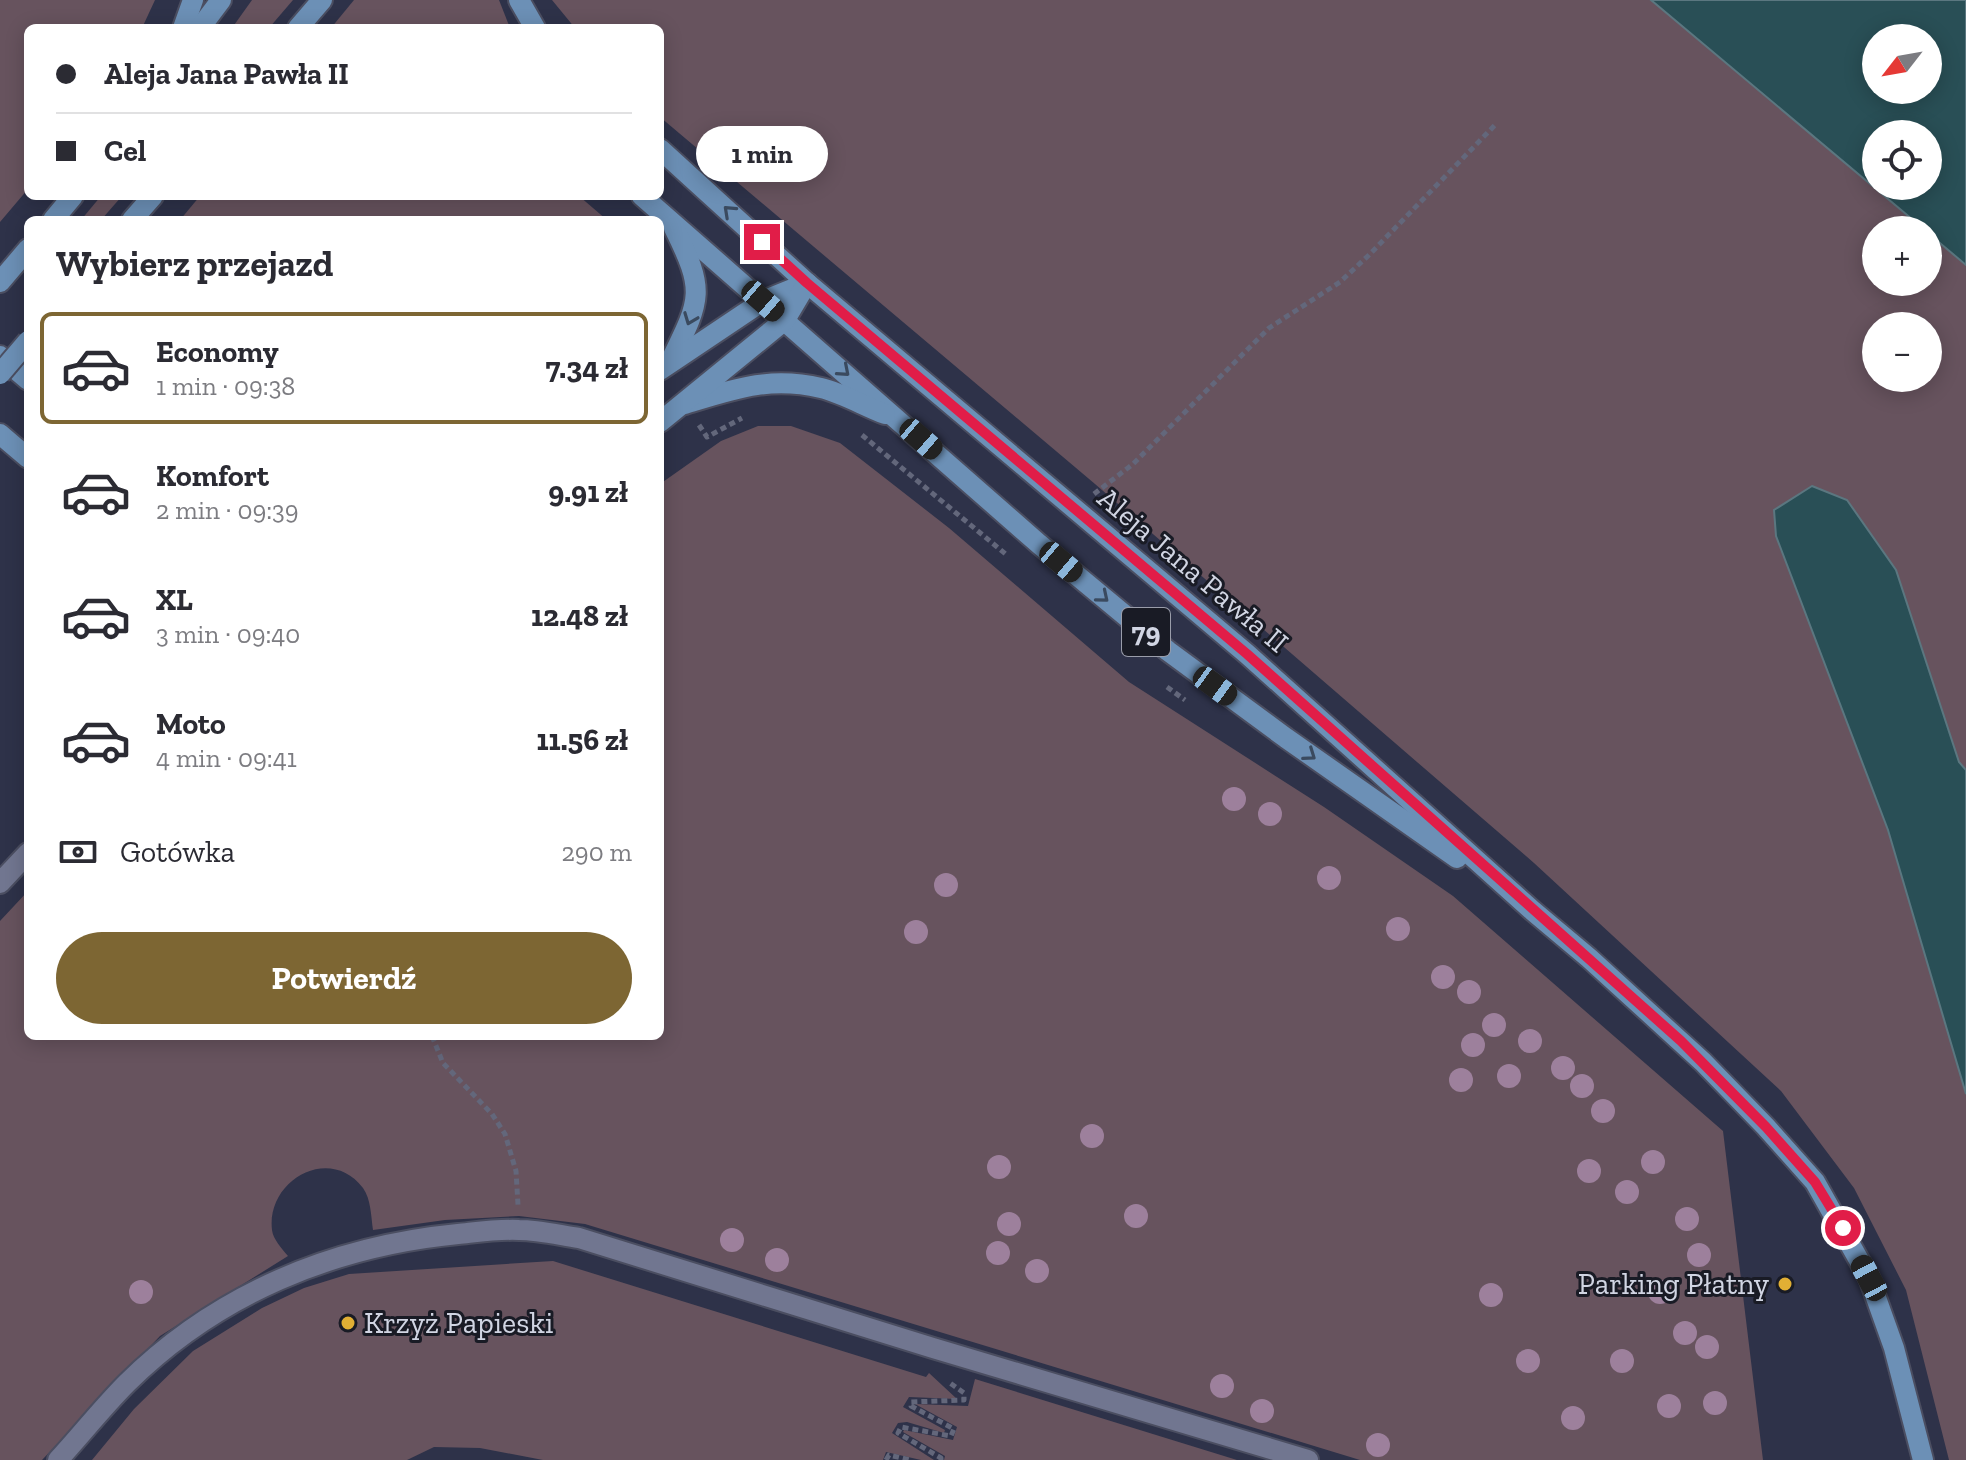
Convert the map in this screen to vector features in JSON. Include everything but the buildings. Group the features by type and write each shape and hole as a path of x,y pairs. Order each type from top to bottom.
{"main road":[{"path":"184,24 193,0"},
{"path":"203,24 221,0"},
{"path":"301,24 322,0"},
{"path":"519,0 533,24"},
{"name":"Aleja Jana Pawła II","path":"664,153 807,283 1247,654 1703,1062 1815,1182 1869,1278 1894,1348 1923,1460"},
{"path":"56,216 70,200"},
{"path":"136,216 150,200"},
{"name":"79","path":"646,200 763,301"},
{"path":"665,366 690,321 697,299 688,256 670,221"},
{"path":"3,278 24,254"},
{"path":"665,366 763,301 807,283"},
{"path":"664,419 785,320 807,283"},
{"name":"Aleja Jana Pawła II","path":"763,301 1039,544 1168,651 1533,911"},
{"path":"0,374 24,346"},
{"path":"0,356 24,377"},
{"path":"685,404 747,384 783,384 822,388 897,418"},
{"path":"0,434 24,455"}],"street":[{"path":"0,883 24,857"},
{"path":"58,1460 128,1382 178,1341 231,1304 284,1275 343,1255 421,1237 519,1230 579,1238 1308,1460"}],"path":[{"path":"1075,509 1133,464 1269,328 1350,273 1497,123"},
{"path":"707,437 736,420 751,416"},
{"path":"858,432 1020,566"},
{"path":"1164,684 1188,703"},
{"path":"434,1040 443,1063 492,1114 505,1134 516,1171 519,1230"},
{"path":"940,1376 964,1393 964,1400 911,1402 911,1406 954,1429 951,1436 901,1427 898,1433 941,1460"},
{"path":"886,1460 889,1455 910,1460"}],"shaded area":[{"path":"0,0 155,0 144,24 24,24 24,194 0,222"},
{"path":"252,0 293,0 272,24 235,24"},
{"path":"354,0 499,0 508,24 334,24"},
{"path":"552,0 1651,0 1862,177 1862,200 1889,200 1908,216 1862,216 1862,296 1942,296 1942,245 1966,265 1966,770 1777,536 1888,830 1966,1094 1966,1460 1949,1460 1906,1290 1854,1188 1781,1091 1534,863 1095,484 664,120 664,24 572,24"},
{"path":"1651,0 1966,0 1966,265 1942,245 1942,216 1908,216 1889,200 1942,200 1942,120 1862,120 1862,177"},
{"path":"98,200 118,200 104,216 84,216"},
{"path":"197,200 584,200 602,216 183,216"},
{"path":"758,426 791,426 840,443 949,528 1129,682 1324,807 1453,896 1723,1131 1763,1460 1360,1460 585,1224 519,1216 445,1220 373,1230 369,1202 363,1188 349,1175 334,1169 318,1169 289,1183 279,1196 273,1212 273,1233 288,1256 160,1336 42,1460 0,1460 0,921 24,895 24,1040 664,1040 664,481 721,441"},
{"path":"1812,486 1847,500 1896,570 1959,762 1966,770 1966,1094 1888,830 1776,536 1774,510"},
{"path":"553,1261 926,1377 929,1373 957,1399 909,1397 903,1407 945,1430 944,1433 907,1422 898,1423 892,1433 934,1460 886,1452 883,1460 543,1460 480,1448 434,1447 407,1460 92,1460 134,1409 193,1351 262,1308 304,1288 349,1274"},
{"path":"975,1379 1237,1460 944,1460 945,1456 903,1432 953,1440 957,1427 915,1404 968,1406"}],"place":[{"name":"Parking Płatny","path":"1785,1284"},
{"name":"Krzyż Papieski","path":"348,1323"}],"route":[{"path":"762,242 1247,654 1589,958 1703,1062 1766,1127 1815,1182 1843,1228"}]}
